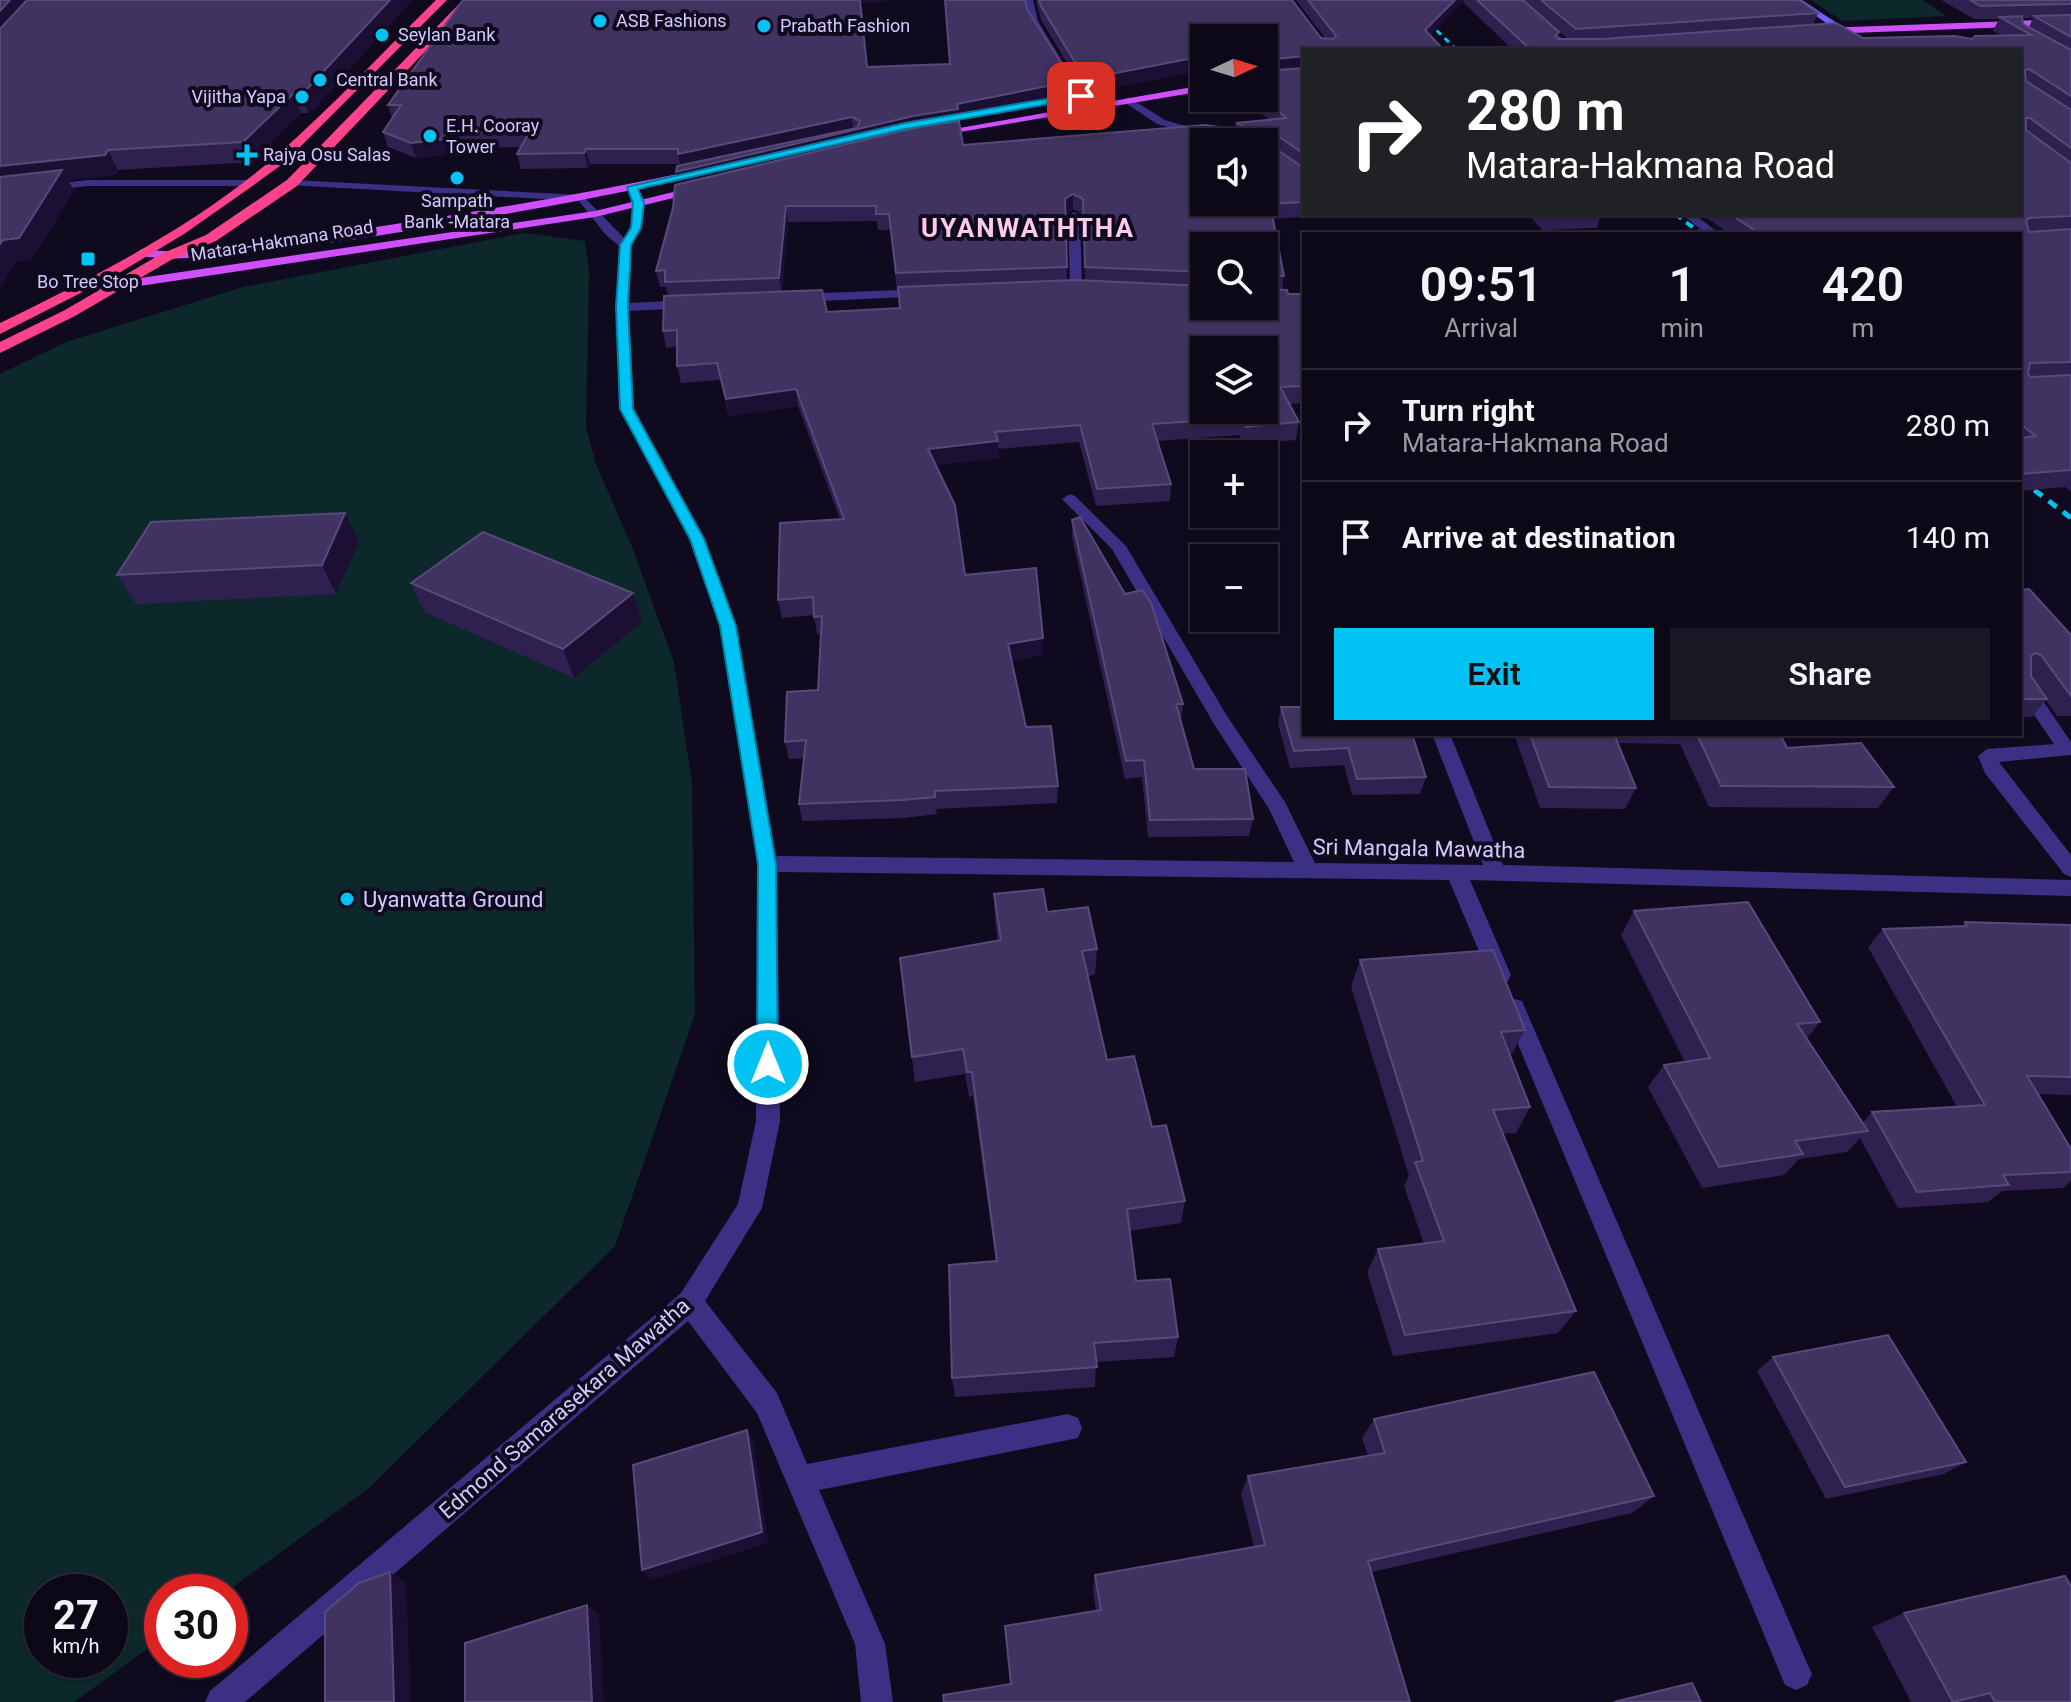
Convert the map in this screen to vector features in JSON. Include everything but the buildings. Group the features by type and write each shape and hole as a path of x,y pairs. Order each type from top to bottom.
{"highway":[{"path":"0,329 142,253 250,183 279,160 442,0"},
{"path":"0,348 120,285 166,257 211,238 292,183 469,0"}],"main road":[{"path":"1796,0 1861,42"},
{"path":"1814,32 2071,22"},
{"path":"1824,42 2071,31"},
{"path":"1150,84 1190,78"},
{"path":"929,134 1190,90"},
{"path":"1066,98 1095,93"},
{"path":"934,121 1022,106"},
{"name":"Matara-Hakmana Road","path":"142,253 166,257 233,251 582,198 710,170"},
{"name":"Matara-Hakmana Road","path":"84,286 120,285 595,214 704,188"}],"street":[{"path":"1029,0 1034,21 1081,96"},
{"path":"1512,0 1568,48"},
{"path":"1128,100 1161,122 1190,132"},
{"path":"0,193 88,183 250,183"},
{"path":"292,183 582,198 625,245"},
{"path":"632,187 639,203"},
{"name":"Edmond Samarasekara Mawatha","path":"221,1702 690,1302 750,1208 768,1121 767,864 728,626 697,539 627,409 622,307 625,245 636,228 639,203"},
{"path":"1060,289 1083,289 1074,215"},
{"path":"1690,216 1711,232"},
{"path":"777,299 933,293"},
{"path":"622,307 700,303"},
{"path":"1070,499 1118,546 1220,720 1278,807 1308,870"},
{"path":"2022,683 2067,750 1987,756 1992,768 2071,869"},
{"path":"1442,736 1496,873"},
{"name":"Sri Mangala Mawatha","path":"767,864 1456,872 2071,888"},
{"path":"1456,872 1796,1674"},
{"path":"690,1302 767,1403 870,1644 877,1702"},
{"path":"798,1480 1068,1428"}],"green space":[{"path":"1811,0 1923,0 1946,16 1843,21"},
{"name":"Uyanwatta Ground","path":"524,233 585,241 589,271 586,427 596,464 632,547 674,662 692,784 695,1014 615,1246 369,1488 248,1576 144,1574 144,1651 128,1663 128,1574 24,1574 24,1678 107,1678 74,1702 0,1702 0,374 66,342 243,287"}],"railway":[{"path":"1405,0 1455,48"},
{"path":"1678,216 1699,232"},
{"path":"2022,481 2071,518"}],"place":[{"name":"ASB Fashions","path":"600,21"},
{"name":"Prabath Fashion","path":"764,26"},
{"name":"Seylan Bank","path":"382,35"},
{"name":"Central Bank","path":"320,80"},
{"name":"Vijitha Yapa","path":"302,97"},
{"name":"E.H. Cooray Tower","path":"430,136"},
{"name":"Rajya Osu Salas","path":"247,155"},
{"name":"Sampath Bank -Matara","path":"457,178"},
{"name":"Bo Tree Stop","path":"88,259"},
{"name":"Uyanwatta Ground","path":"347,899"}],"district":[{"name":"UYANWATHTHA","path":"1028,228"}],"route":[{"path":"768,1064 767,864 728,626 697,539 627,409 622,340 625,245 636,228 639,203 632,187 905,126 1081,96"}]}
